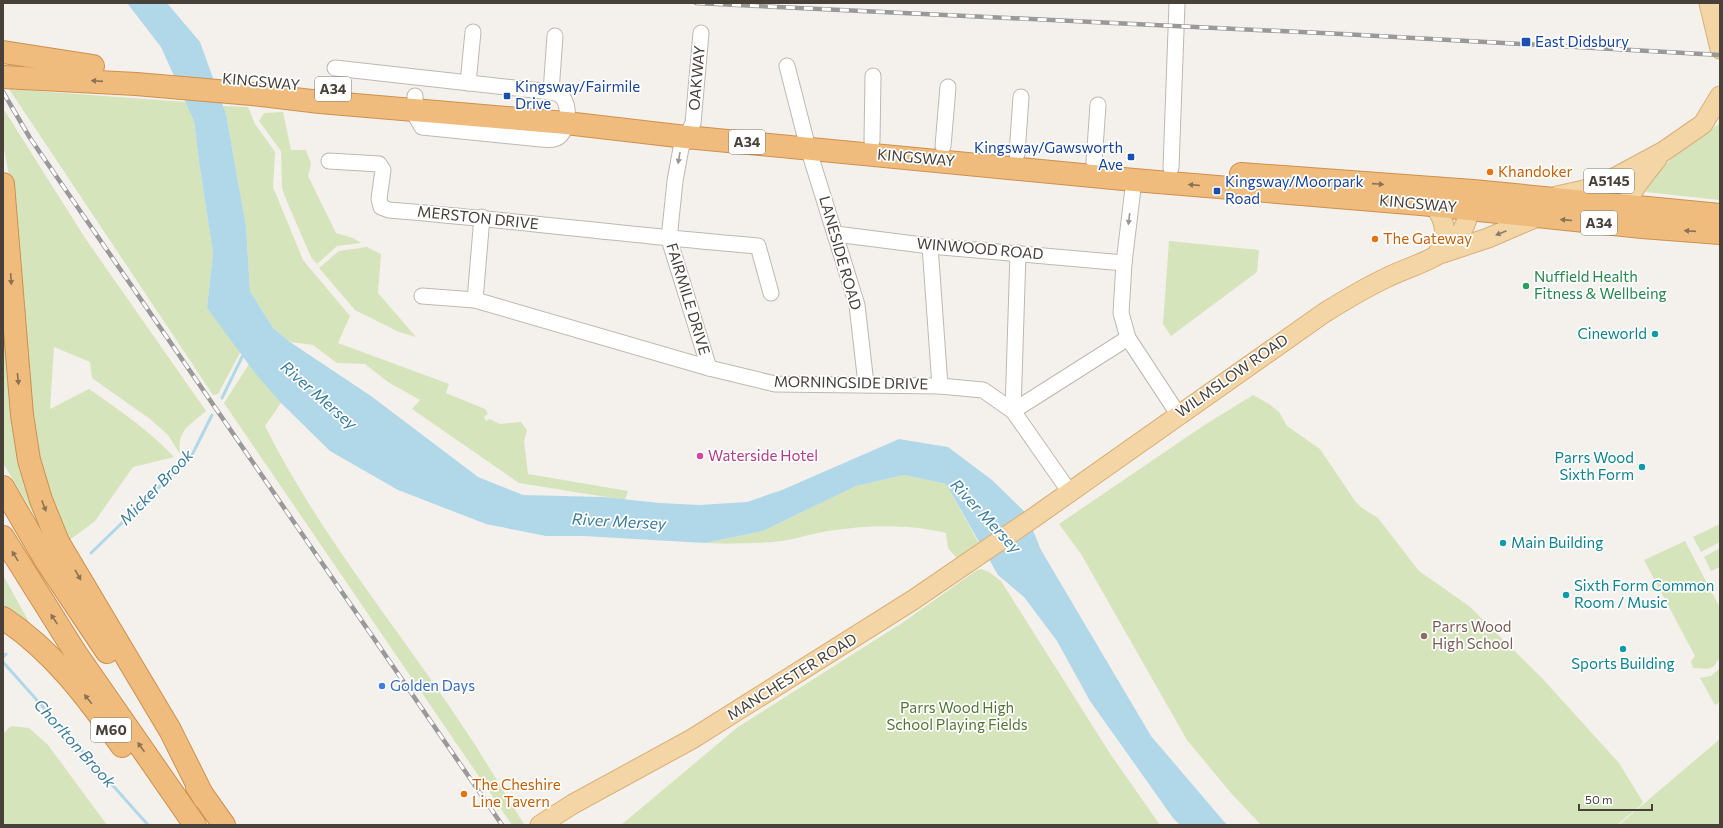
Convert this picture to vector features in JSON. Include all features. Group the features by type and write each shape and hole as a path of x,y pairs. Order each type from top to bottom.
{"highway":[{"path":"3,52 93,66"},
{"name":"KINGSWAY","path":"6,74 93,66 137,77"},
{"name":"KINGSWAY","path":"6,74 137,77 567,116 807,141 1134,180 1435,206 1471,200"},
{"name":"KINGSWAY","path":"807,141 872,141 943,146 1094,162 1171,168 1622,216 1720,233"},
{"name":"M60","path":"3,184 22,415 29,460 41,500 58,542 170,730 204,798"},
{"name":"KINGSWAY","path":"1622,216 1720,216"},
{"name":"M60","path":"3,487 46,561 204,798 224,825"},
{"name":"M60","path":"3,537 76,652 190,819"},
{"name":"M60","path":"3,618 29,636 57,662 91,703 136,766 190,819"}],"main road":[{"path":"1709,3 1720,49"},
{"name":"WILMSLOW ROAD","path":"1438,254 1450,252 1488,238 1543,208 1561,194 1584,190 1608,182 1664,151 1711,120 1720,96"},
{"name":"WILMSLOW ROAD","path":"1622,216 1637,184 1664,151"},
{"name":"WILMSLOW ROAD","path":"1036,516 1069,491 1324,312 1383,279 1438,254 1451,246 1462,232 1471,200"},
{"path":"1435,206 1443,218 1446,231 1438,254"},
{"name":"MANCHESTER ROAD","path":"540,825 573,804 699,735 906,604 1036,516"}],"street":[{"path":"1171,168 1177,3"},
{"path":"468,83 473,32"},
{"name":"OAKWAY","path":"690,130 701,33"},
{"path":"551,92 555,36"},
{"name":"LANESIDE ROAD","path":"787,66 816,173 857,305 866,384"},
{"path":"335,68 551,92 560,94 566,102 567,116 561,135 555,139 541,139 422,127 417,121 415,103"},
{"path":"872,141 873,76"},
{"path":"943,146 948,87"},
{"path":"1017,154 1021,97"},
{"path":"1094,162 1098,105"},
{"name":"FAIRMILE DRIVE","path":"690,130 681,148 675,181 669,239 709,368"},
{"name":"MERSTON DRIVE","path":"328,161 379,164 383,170 379,199 380,207 389,210 482,217 669,239 758,246 771,293"},
{"path":"1134,180 1124,263 1121,313 1128,338 1178,414"},
{"path":"475,300 482,217"},
{"name":"WINWOOD ROAD","path":"836,234 930,246 1124,263"},
{"path":"930,246 940,386"},
{"path":"1013,411 1018,253"},
{"name":"MORNINGSIDE DRIVE","path":"422,296 475,300 709,368 775,384 940,386 983,390 1013,411 1069,491"},
{"path":"1013,411 1128,338"}],"green space":[{"path":"9,89 186,102 194,121 213,253 207,308 241,351 218,394 213,395"},
{"path":"223,106 248,107 255,124 275,152 273,187 303,260 350,316 338,343 449,384 446,393 485,409 488,414 484,417 486,421 490,419 500,424 521,422 527,430 524,441 528,474 628,491 625,500 519,483 412,409 420,400 388,382 365,364 337,363 313,345 290,342 273,328 250,291 246,226 226,114"},
{"path":"3,108 85,238 206,411 182,434 180,439 180,454 168,435 150,419 92,378 90,362 54,347 50,409 89,389 144,429 174,457 133,467 95,521 67,542 35,452 10,181 3,144"},
{"path":"283,112 291,150 306,150 311,164 308,176 336,233 353,238 361,243 337,246 317,264 311,257 282,188 281,151 259,121 264,113"},
{"path":"1720,123 1720,200 1646,192 1659,171 1668,162 1678,153"},
{"path":"1169,241 1259,250 1257,272 1171,336 1163,324"},
{"path":"367,247 381,254 378,293 416,337 399,332 355,310 319,268 339,251"},
{"path":"3,338 4,339 51,543 3,463"},
{"path":"249,364 281,403 265,426 287,467 336,545 468,734 524,824 512,825 224,403"},
{"name":"Parrs Wood High School","path":"1253,395 1269,404 1279,412 1287,426 1320,449 1355,501 1362,508 1378,518 1419,571 1469,606 1541,677 1619,763 1643,802 1640,806 1617,825 1261,825 1231,793 1187,740 1081,554 1059,524 1203,426"},
{"path":"904,475 946,484 981,547 960,562 948,548 946,533 917,528 888,526 843,529 772,542 743,544 705,543 763,531 856,486"},
{"path":"1720,524 1720,542 1701,552 1693,537"},
{"path":"1685,541 1720,608 1720,657 1714,666 1708,669 1693,668 1691,661 1695,656 1644,560"},
{"path":"1720,548 1720,567 1711,571 1704,557"},
{"name":"Parrs Wood High School Playing Fields","path":"981,569 989,572 1001,581 1111,755 1160,825 621,825 738,727 902,623 977,570"},
{"path":"3,575 35,633 14,612 3,606"},
{"path":"1720,668 1720,702 1715,705 1700,678 1711,676"},
{"path":"11,726 29,728 48,745 107,825 3,825 3,734"},
{"path":"1720,739 1720,825 1620,824"}],"water":[{"name":"River Mersey","path":"127,3 167,3 200,42 226,114 246,226 250,291 273,328 290,342 371,396 478,477 523,495 603,497 660,503 699,505 747,502 782,490 899,439 948,447 992,480 1026,513 1041,550 1151,736 1227,825 1180,825 1173,818 1090,701 1057,641 1024,597 998,575 946,484 904,475 856,486 763,531 705,543 583,536 546,536 486,524 398,490 330,451 281,403 255,373 207,308 213,253 194,121 161,47"}],"waterway":[{"name":"Micker Brook","path":"222,398 245,351"},
{"name":"Micker Brook","path":"91,553 192,455 212,415"},
{"name":"Micker Brook","path":"3,657 6,654"},
{"name":"Chorlton Brook","path":"3,662 148,825"}],"railway":[{"path":"696,3 1342,34 1720,55"},
{"path":"3,92 30,138 502,825"}],"place":[{"name":"East Didsbury","path":"1526,42"},
{"name":"Kingsway/Fairmile Drive","path":"507,96"},
{"name":"Kingsway/Gawsworth Ave","path":"1131,157"},
{"name":"Khandoker","path":"1490,172"},
{"name":"Kingsway/Moorpark Road","path":"1217,191"},
{"name":"The Gateway","path":"1375,239"},
{"name":"Nuffield Health Fitness & Wellbeing","path":"1526,286"},
{"name":"Cineworld","path":"1655,334"},
{"name":"Waterside Hotel","path":"700,456"},
{"name":"Parrs Wood Sixth Form","path":"1642,467"},
{"name":"Main Building","path":"1503,543"},
{"name":"Sixth Form Common Room / Music","path":"1566,595"},
{"name":"Parrs Wood High School","path":"1424,636"},
{"name":"Sports Building","path":"1623,649"},
{"name":"Golden Days","path":"382,686"},
{"name":"The Cheshire Line Tavern","path":"464,794"}]}
